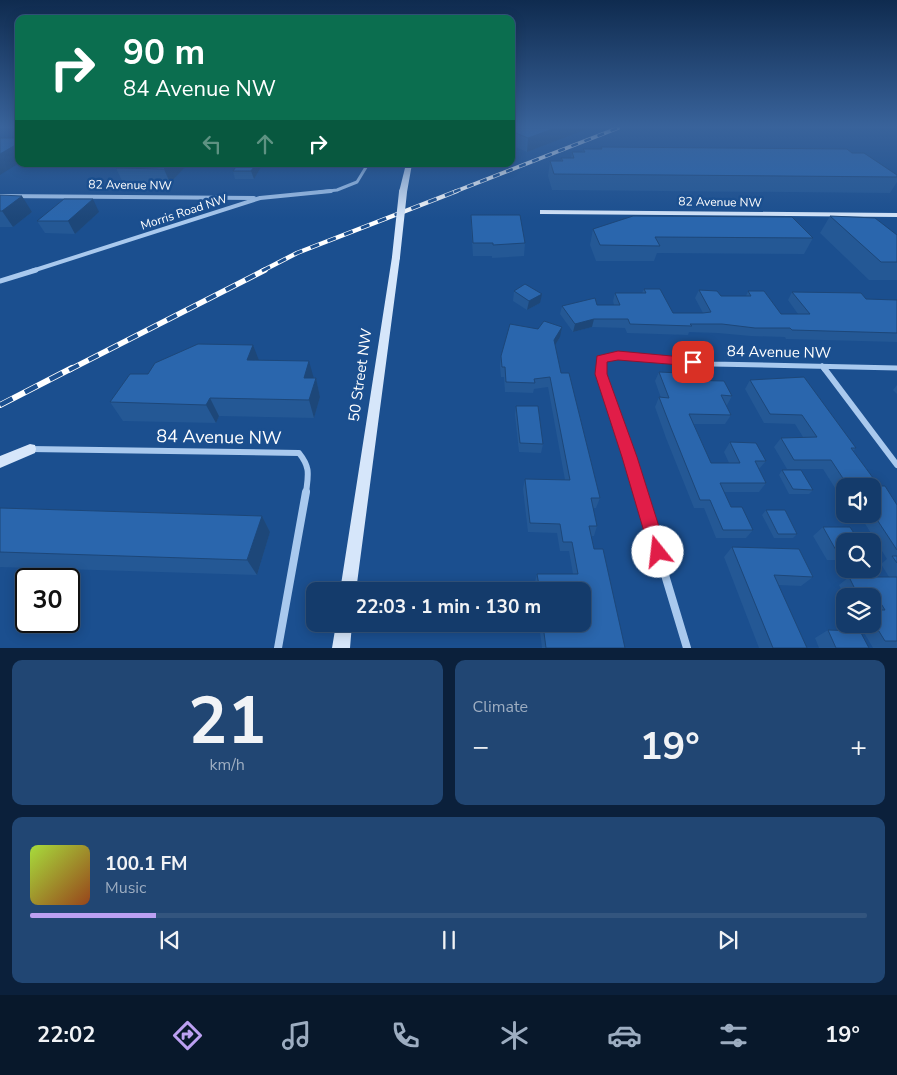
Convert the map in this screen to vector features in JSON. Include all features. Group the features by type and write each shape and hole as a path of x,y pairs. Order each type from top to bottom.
{"main road":[{"name":"50 Street NW","path":"349,582 408,167"},
{"name":"82 Avenue NW","path":"543,212 897,215"},
{"path":"864,215 877,226"},
{"path":"0,462 30,449"},
{"path":"340,648 343,632"}],"street":[{"name":"Morris Road NW","path":"0,281 260,198 323,192 348,187 357,182 366,167"},
{"name":"82 Avenue NW","path":"0,196 260,198"},
{"name":"84 Avenue NW","path":"687,648 630,457 601,374 601,359 618,356 712,364 897,368"},
{"path":"822,366 897,465"},
{"name":"84 Avenue NW","path":"30,449 299,453 307,463 308,476 278,648"}],"building":[{"path":"561,158 872,158 897,175 897,177 554,174 550,161 563,161"},
{"path":"117,167 166,167 164,169 116,168"},
{"path":"236,167 254,167 251,171 233,171"},
{"path":"0,195 22,196 0,211"},
{"path":"64,199 93,199 68,221 37,221"},
{"path":"471,215 520,215 525,243 493,245 493,243 473,243"},
{"path":"633,216 792,217 813,238 655,237 660,246 600,245 593,229"},
{"path":"830,216 875,218 897,235 897,262 881,262"},
{"path":"525,284 542,294 529,301 514,291"},
{"path":"644,289 660,289 673,313 711,312 699,290 717,291 721,296 751,296 748,291 764,291 781,314 810,314 792,292 861,293 866,299 897,300 897,333 792,330 790,328 755,328 722,324 690,324 692,326 630,324 628,319 594,319 575,324 562,306 595,298 597,305 620,305 615,293 646,293"},
{"path":"544,321 562,327 554,340 561,373 569,373 600,498 591,498 597,526 589,526 594,549 603,549 625,648 546,648 544,632 591,632 591,582 538,582 537,574 578,574 572,542 563,542 560,524 530,523 525,479 570,480 550,377 534,379 535,383 506,382 505,367 502,367 501,356 510,324 538,329"},
{"path":"198,344 253,345 247,360 309,361 304,378 316,378 309,400 210,398 206,405 110,402 130,374 148,374 155,363"},
{"path":"659,372 680,373 683,380 724,381 732,396 721,395 731,415 689,414 711,463 740,463 730,442 756,443 766,461 755,461 766,483 720,483 731,507 742,507 753,530 723,530 710,500 700,500 659,397 669,398"},
{"path":"804,377 856,448 851,448 873,478 843,478 831,460 794,460 781,438 817,437 802,415 770,414 750,380"},
{"path":"516,406 538,406 543,444 520,443"},
{"path":"782,470 801,470 813,490 793,489"},
{"path":"881,486 885,486 897,505 897,550 879,523 881,523"},
{"path":"0,508 262,516 247,560 0,552"},
{"path":"766,510 785,510 797,534 778,534"},
{"path":"823,527 850,527 854,533 836,533 836,550"},
{"path":"732,547 799,549 813,577 774,575 807,648 773,648"},
{"path":"892,556 897,556 897,563"},
{"path":"897,577 897,641 885,641 880,633 881,610 885,610 881,604 881,588 854,588 850,578"},
{"path":"828,630 836,630 836,633 861,633 869,648 836,648"}],"railway":[{"path":"454,192 541,158"},
{"path":"262,271 297,253 457,191"},
{"path":"69,370 265,270"},
{"path":"0,405 72,368"}],"route":[{"path":"658,552 630,457 601,374 601,359 618,356 693,362"}]}
